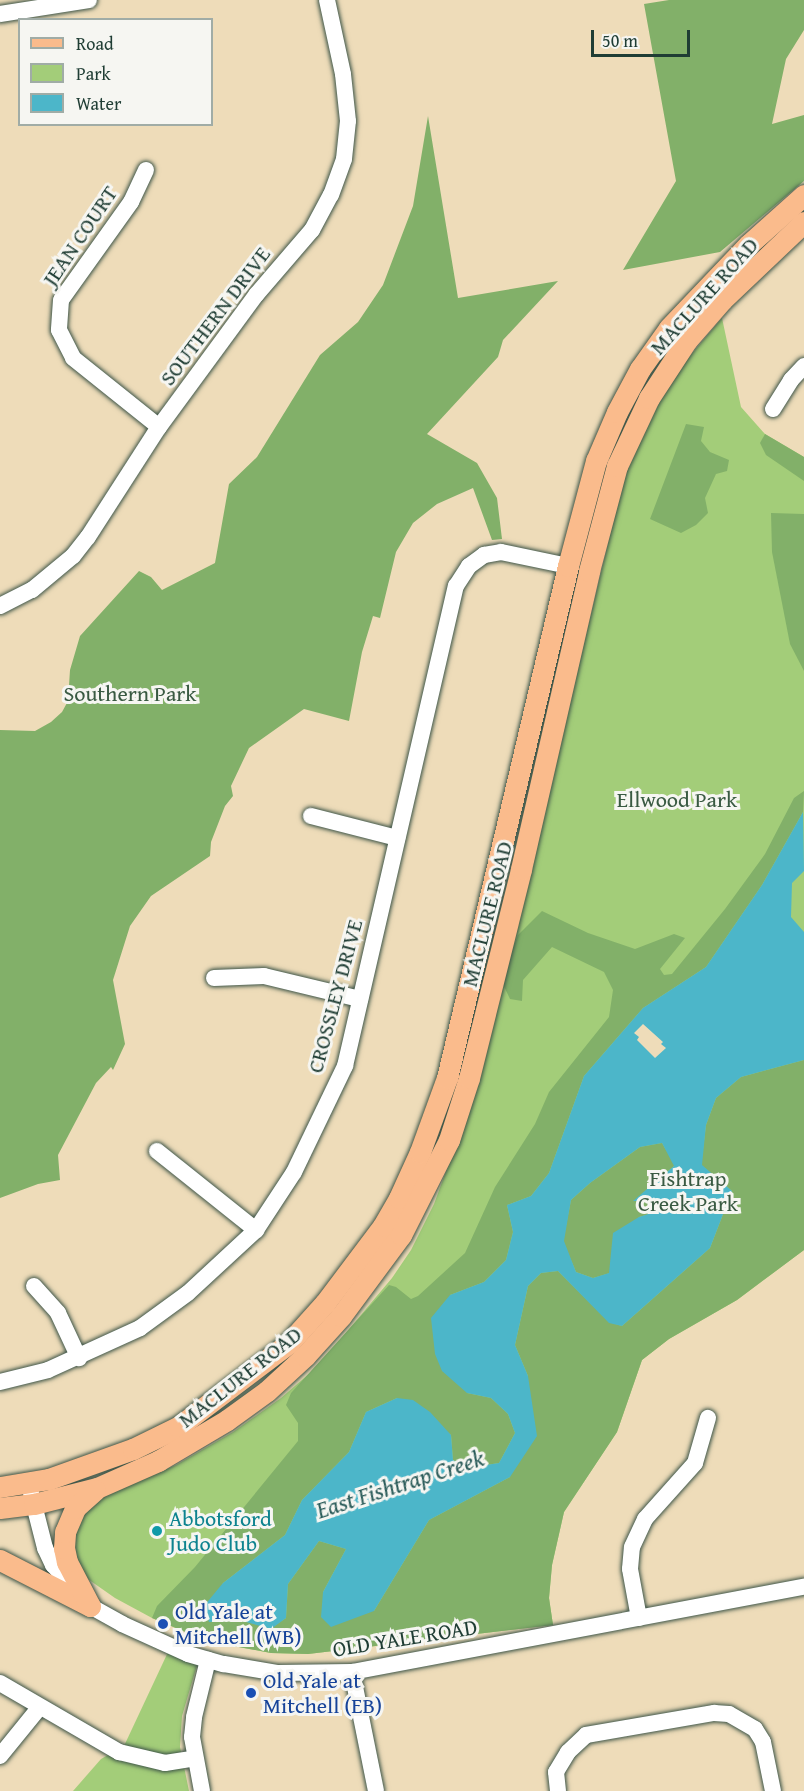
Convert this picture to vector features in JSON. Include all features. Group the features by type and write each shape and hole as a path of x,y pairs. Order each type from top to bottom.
{"main road":[{"name":"MACLURE ROAD","path":"0,1487 28,1484 133,1449 178,1427 289,1343 363,1256 399,1198 429,1132 447,1078 568,566 596,461 617,412 640,369 669,328 711,282 804,195"},
{"name":"MACLURE ROAD","path":"0,1508 34,1504 97,1488 158,1461 227,1420 267,1391 305,1356 341,1316 401,1235 416,1211 449,1140 469,1078 519,879 567,667 617,466 649,398 687,340 722,300 804,222"},
{"path":"567,667 561,643 575,583 568,566"},
{"path":"90,1606 67,1562 64,1532 75,1508 97,1488"},
{"path":"0,1560 90,1606"}],"street":[{"path":"0,14 89,0"},
{"name":"SOUTHERN DRIVE","path":"0,606 32,590 73,556 88,537 159,427 256,295 312,230 331,195 344,159 348,121 343,74 327,0"},
{"name":"JEAN COURT","path":"146,170 131,202 61,300 58,330 73,358 159,427"},
{"path":"772,409 791,380 804,366"},
{"name":"CROSSLEY DRIVE","path":"0,1382 48,1370 79,1358 140,1328 219,1267 256,1230 294,1172 345,1066 456,586 469,566 484,555 509,552 568,566"},
{"path":"311,816 397,838"},
{"path":"214,978 264,976 360,999"},
{"path":"157,1151 256,1230"},
{"path":"34,1286 58,1313 79,1358"},
{"path":"639,1618 630,1569 632,1546 645,1519 695,1463 708,1418"},
{"name":"OLD YALE ROAD","path":"28,1484 45,1548 53,1566 90,1606 122,1624 208,1660 278,1673 352,1672 804,1587"},
{"path":"202,1791 192,1737 194,1717 208,1660"},
{"path":"352,1672 376,1791"},
{"path":"0,1683 39,1708 119,1752 165,1763 195,1758"},
{"path":"0,1756 39,1708"},
{"path":"558,1791 556,1772 568,1752 586,1735 714,1713 729,1714 755,1729 763,1742 773,1791"}],"green space":[{"path":"669,0 804,0 804,30 786,59 772,124 804,115 804,181 720,252 623,270 676,181 644,4"},
{"name":"Southern Park","path":"428,116 458,298 558,281 503,340 498,357 427,434 477,463 497,498 502,539 492,540 473,488 437,504 413,523 396,552 380,618 373,616 362,652 349,721 304,709 249,748 231,786 233,796 225,806 211,842 210,856 151,896 130,926 113,980 125,1044 113,1070 111,1067 96,1083 58,1155 60,1180 38,1184 0,1198 0,730 35,731 51,722 62,712 68,701 70,670 80,636 139,571 151,577 162,590 215,563 229,484 257,457 320,355 358,322 383,285 413,206"},
{"path":"722,318 741,407 765,434 804,457 804,1250 737,1300 669,1339 642,1360 617,1432 564,1512 552,1565 549,1598 553,1625 308,1654 271,1653 228,1645 195,1636 152,1618 115,1598 85,1577 74,1555 75,1532 81,1515 100,1498 176,1465 233,1432 281,1398 318,1366 392,1278 411,1250 434,1204 478,1084 624,477 650,412 678,370"},
{"path":"686,424 704,427 701,441 710,452 729,460 727,471 716,474 705,498 708,513 696,525 681,533 650,519"},
{"path":"765,434 804,457 804,481 766,455 760,443"},
{"path":"771,513 804,514 804,671 790,644 772,552"},
{"path":"804,791 803,812 762,885 706,967 643,1008 584,1076 549,1173 531,1196 507,1205 513,1232 506,1260 484,1282 450,1295 467,1393 491,1398 508,1414 515,1433 499,1463 466,1468 453,1460 451,1435 397,1398 366,1412 349,1452 302,1500 285,1535 223,1583 210,1622 239,1620 271,1628 286,1618 288,1584 319,1541 346,1549 323,1592 374,1611 429,1520 510,1477 528,1376 515,1345 528,1286 541,1273 558,1271 609,1322 622,1326 710,1248 732,1191 701,1165 706,1125 716,1098 741,1077 804,1060 804,1250 737,1300 669,1339 642,1360 617,1432 564,1512 552,1565 549,1598 553,1625 308,1654 271,1653 228,1645 195,1636 152,1618 157,1606 195,1567 298,1441 298,1423 286,1405 291,1393 389,1285 396,1287 411,1299 418,1296 465,1253 495,1187 535,1124 549,1092 609,1017 613,990 604,972 552,947 523,980 522,1001 510,999 501,980 518,935 542,911 588,933 635,949 674,934 685,938 660,969 664,975 672,974 725,909 765,854 794,798"},
{"path":"662,1143 675,1165 634,1201 654,1201 661,1211 639,1217 610,1273 593,1278 576,1272 563,1241 571,1200 590,1183 640,1147"},
{"path":"169,1650 198,1662 182,1716 180,1747 189,1791 73,1791 101,1759 124,1746"}],"water":[{"name":"East Fishtrap Creek","path":"803,812 804,871 792,883 791,917 804,932 804,1060 741,1077 716,1098 706,1125 702,1165 732,1191 710,1248 622,1326 609,1323 558,1271 541,1273 528,1286 515,1345 528,1376 537,1436 510,1477 429,1520 374,1611 331,1627 321,1617 323,1592 346,1549 319,1541 288,1584 286,1618 271,1629 239,1620 209,1622 204,1606 223,1583 285,1535 302,1500 349,1452 366,1412 397,1398 413,1400 430,1412 451,1435 453,1460 466,1468 499,1463 515,1433 508,1414 491,1398 467,1393 442,1371 435,1354 431,1318 450,1295 484,1282 506,1260 513,1232 507,1205 531,1196 549,1173 584,1076 643,1008 706,967 762,885","holes":["662,1143 674,1166 633,1201 654,1201 661,1210 639,1217 613,1233 609,1273 593,1278 576,1272 564,1241 571,1200 590,1183 640,1147"]}],"pier":[{"path":"643,1024 663,1042 661,1044 666,1048 655,1058 637,1040 639,1037 634,1033"}],"place":[{"name":"Abbotsford Judo Club","path":"157,1531"},
{"name":"Old Yale at Mitchell (WB)","path":"163,1624"},
{"name":"Old Yale at Mitchell (EB)","path":"251,1693"}],"park label":[{"name":"Ellwood Park","path":"677,800"},
{"name":"Fishtrap Creek Park","path":"688,1190"}]}
